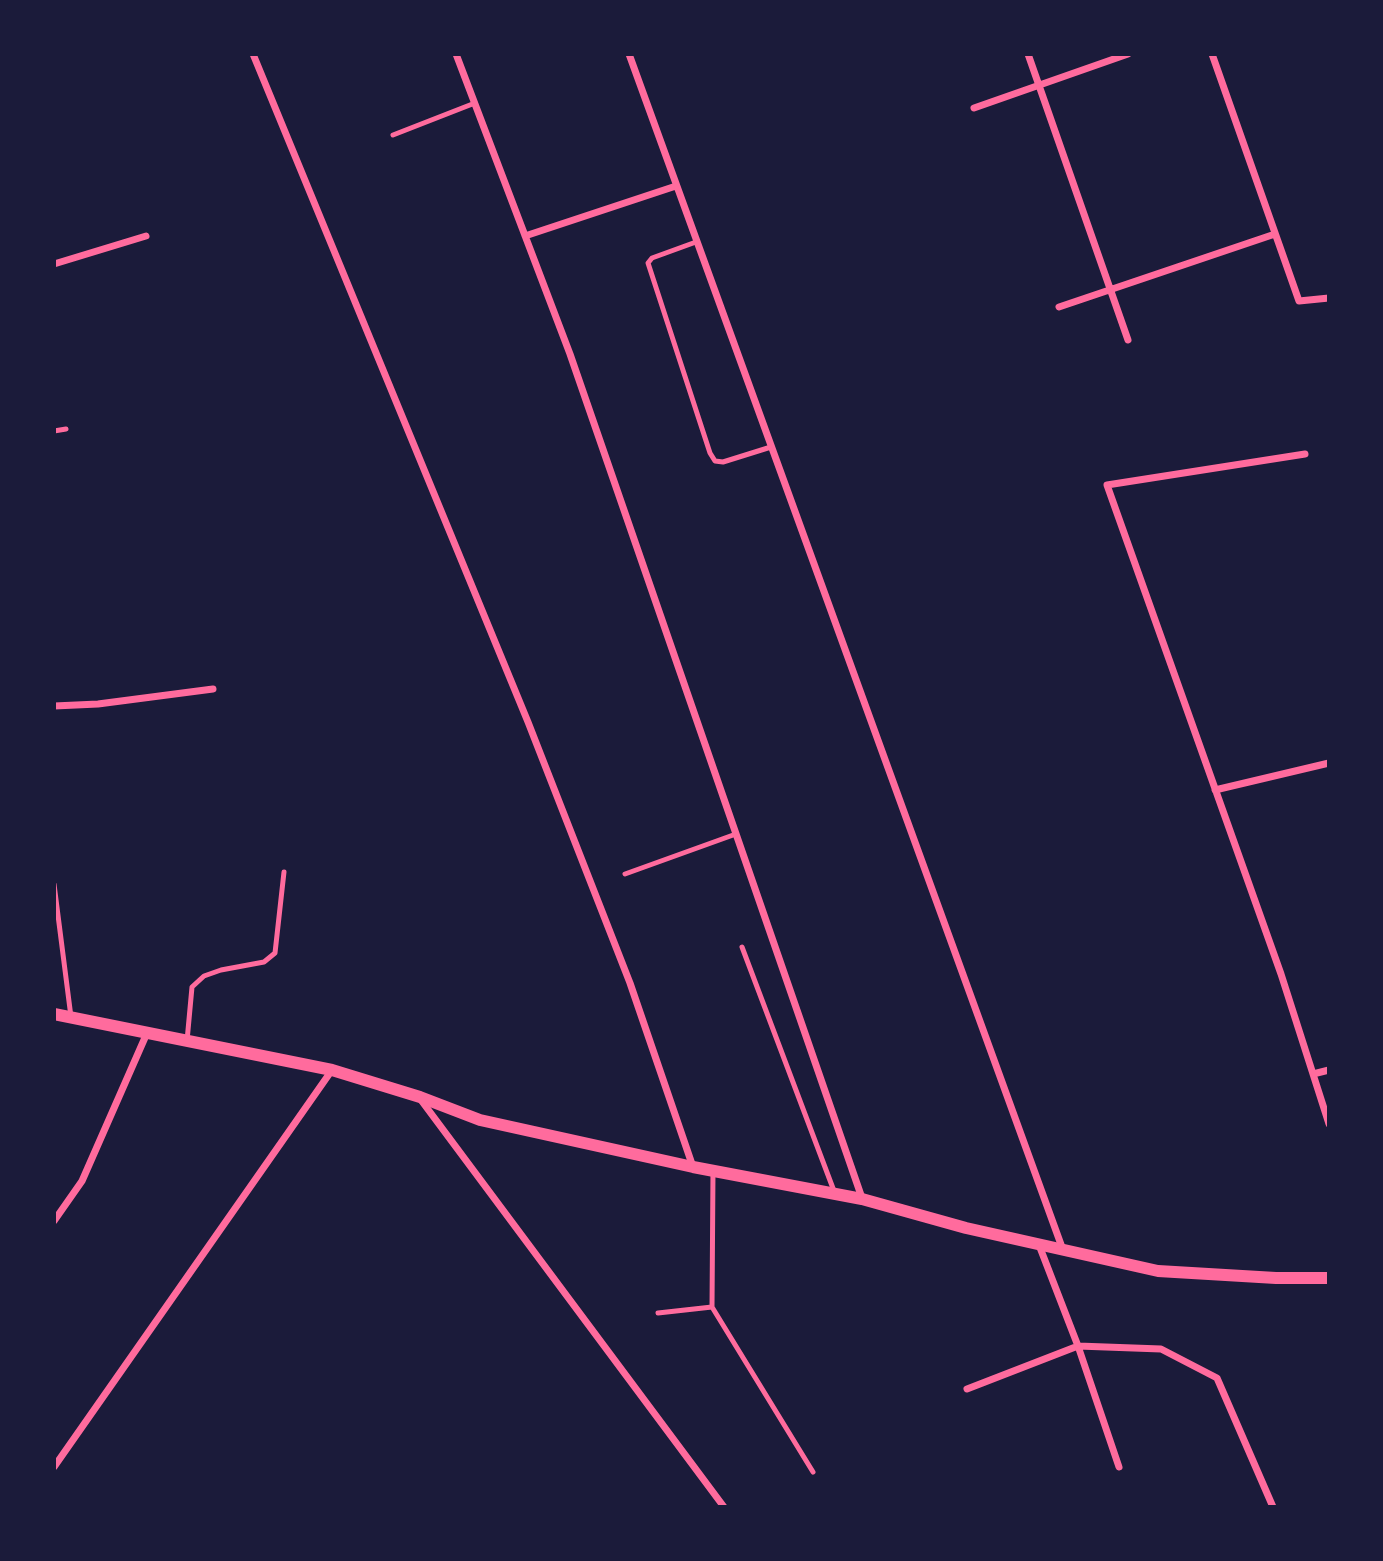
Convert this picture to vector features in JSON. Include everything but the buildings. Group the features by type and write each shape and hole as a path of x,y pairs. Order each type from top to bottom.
{"street":[{"path":"253,54 528,722 631,983 693,1167"},
{"path":"457,54 570,354 862,1199"},
{"path":"629,54 1063,1250"},
{"path":"1028,54 1128,340"},
{"path":"974,108 1128,54"},
{"path":"1212,54 1299,301 1329,298"},
{"path":"525,236 676,186"},
{"path":"1059,307 1275,234"},
{"path":"54,264 146,236"},
{"path":"1305,454 1107,485 1281,974 1329,1124"},
{"path":"54,706 98,704 213,689"},
{"path":"1215,790 1329,763"},
{"path":"54,1014 332,1070 419,1097 480,1120 693,1167 862,1199 966,1228 1158,1271 1276,1278 1329,1278"},
{"path":"54,1221 82,1181 147,1033"},
{"path":"54,1467 332,1070"},
{"path":"1313,1074 1329,1070"},
{"path":"419,1097 724,1507"},
{"path":"1038,1244 1078,1346 1119,1467"},
{"path":"967,1389 1078,1346 1161,1349 1217,1378 1273,1507"}],"lane":[{"path":"393,135 475,103"},
{"path":"696,242 652,258 648,263 710,453 715,461 723,462 771,447"},
{"path":"54,431 66,429"},
{"path":"625,874 736,834"},
{"path":"187,1041 192,987 204,976 220,970 264,962 275,953 284,872"},
{"path":"54,884 71,1017"},
{"path":"742,947 835,1194"},
{"path":"713,1171 712,1307 813,1472"},
{"path":"658,1313 712,1307"}]}
